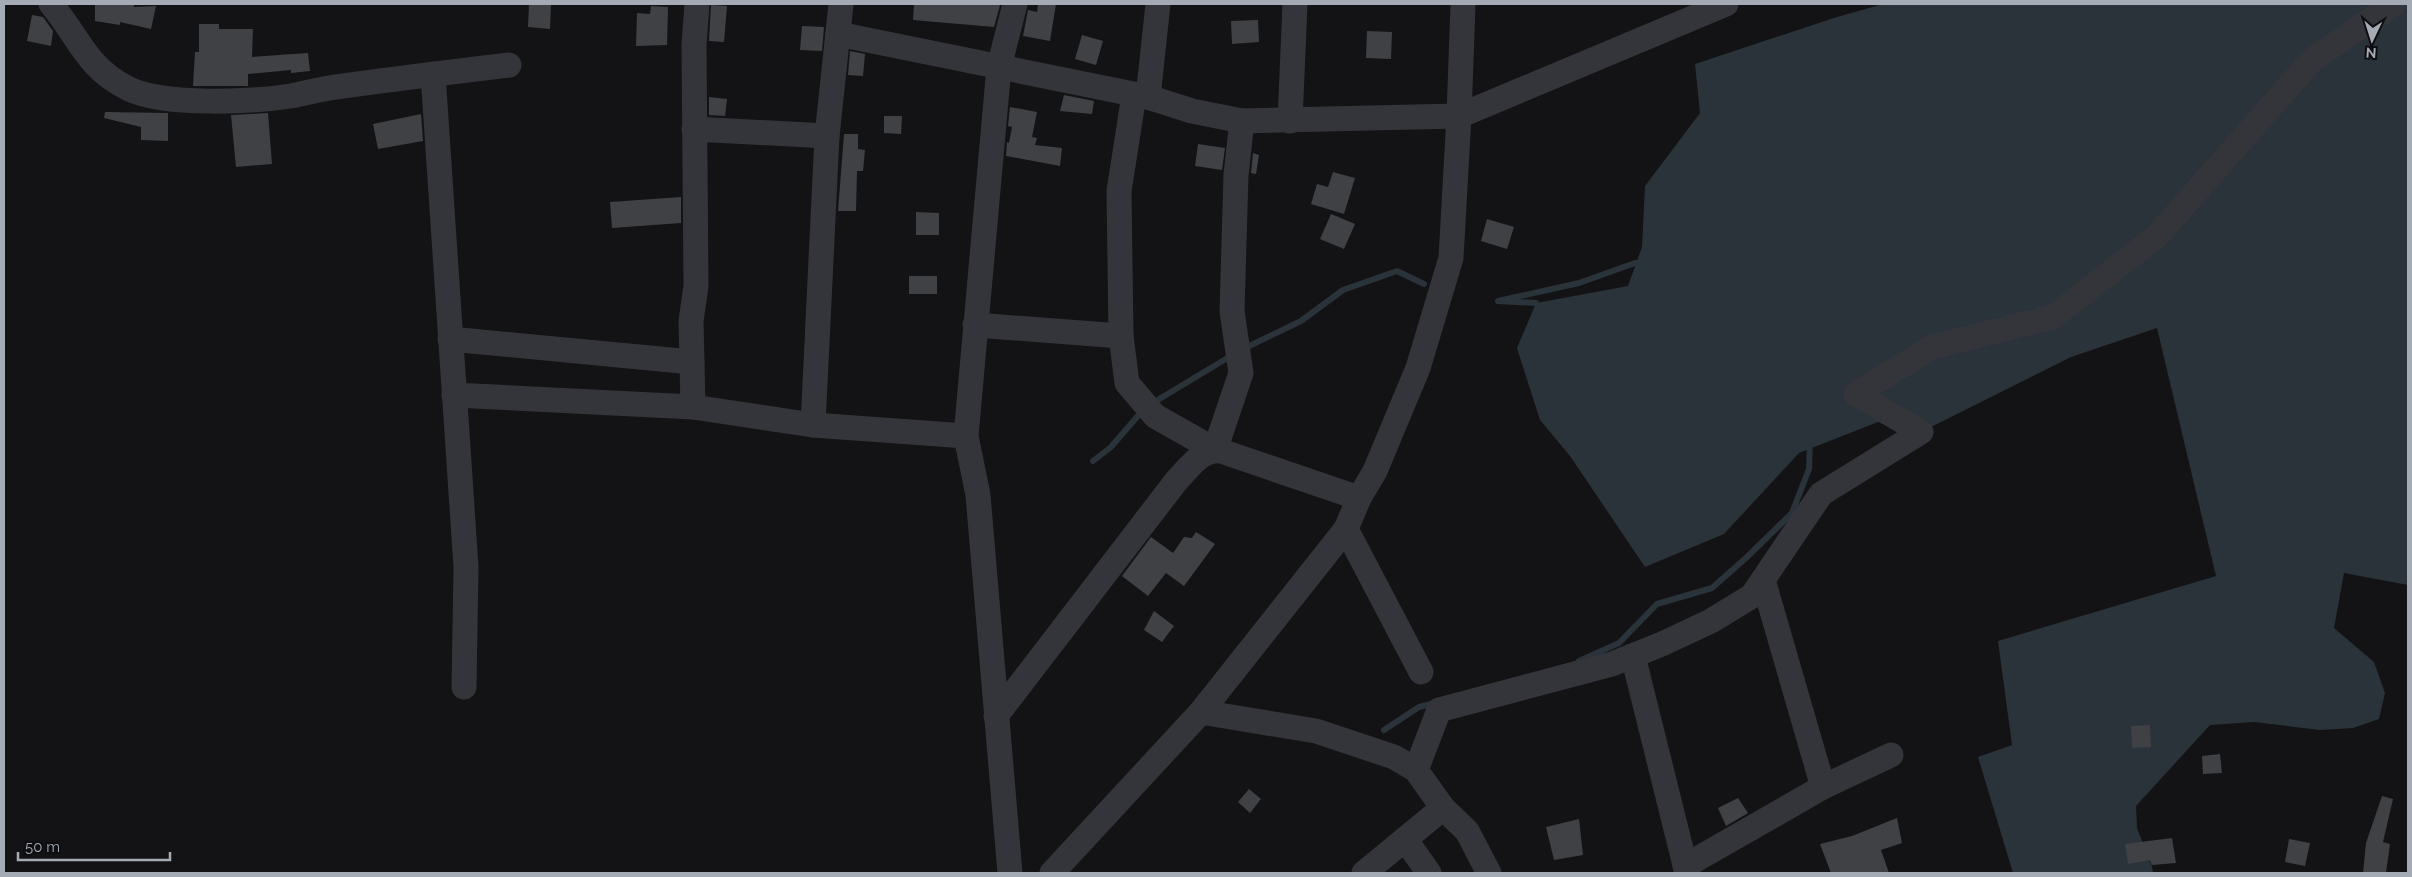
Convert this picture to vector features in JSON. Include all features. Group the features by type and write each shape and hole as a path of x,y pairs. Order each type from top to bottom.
{"street":[{"path":"51,4 68,24 86,55 102,71 129,89 149,96 203,101 290,96 332,87 509,65"},
{"path":"693,407 691,321 696,286 694,46 697,4"},
{"path":"812,425 827,136 841,4"},
{"path":"1010,873 978,496 966,436 998,67 1015,4"},
{"path":"1158,4 1141,96 1119,191 1121,336 1127,383 1155,416 1215,450 1359,498"},
{"path":"1290,121 1295,4"},
{"path":"1052,873 1201,712 1346,529 1359,498 1375,471 1418,368 1451,258 1463,4"},
{"path":"838,34 1141,96 1192,111 1242,121 1459,116 1726,4"},
{"path":"1416,770 1439,710 1612,664 1711,621 1752,596 1821,494 1921,432 1856,394 1932,347 2053,317 2157,236 2312,60 2394,4"},
{"path":"433,74 466,567 464,687"},
{"path":"1215,450 1241,373 1232,311 1236,175 1242,121"},
{"path":"694,129 827,136"},
{"path":"975,325 1121,336"},
{"path":"450,339 692,362"},
{"path":"454,395 693,407 812,425 966,436"},
{"path":"996,716 1177,480 1202,454 1215,450"},
{"path":"1346,529 1421,672"},
{"path":"1763,580 1824,787"},
{"path":"1633,656 1686,870 1824,787 1892,754"},
{"path":"1201,712 1316,731 1394,757 1416,770 1443,808 1467,831 1489,873"},
{"path":"1364,873 1443,808"},
{"path":"1405,839 1429,873"}],"shaded area":[{"path":"1883,4 2408,4 2408,585 2344,573 2334,628 2374,662 2385,693 2379,719 2353,728 2320,730 2254,722 2210,725 2136,806 2137,828 2153,873 2013,873 1978,757 2012,745 1998,641 2216,576 2157,328 2071,357 1921,432 1878,422 1799,453 1724,534 1645,567 1570,456 1540,420 1517,348 1536,303 1628,286 1642,247 1645,186 1700,113 1695,64 1837,17"}],"building":[{"path":"95,4 134,4 134,7 156,6 151,29 120,22 120,25 95,21"},
{"path":"529,4 551,5 550,29 528,27"},
{"path":"914,4 1000,5 994,27 913,20"},
{"path":"1038,4 1056,4 1050,41 1023,36 1028,10 1037,12"},
{"path":"711,5 727,6 724,42 709,41"},
{"path":"651,6 668,7 667,45 636,46 637,13 650,14"},
{"path":"32,15 43,17 53,31 51,46 27,41"},
{"path":"1258,20 1259,42 1232,44 1231,21"},
{"path":"199,24 219,24 219,29 253,29 252,57 308,53 310,71 291,73 291,70 248,74 248,86 193,86 195,52 199,52"},
{"path":"802,26 824,27 822,51 800,50"},
{"path":"1367,31 1392,32 1391,59 1366,58"},
{"path":"1082,35 1103,41 1096,65 1075,59"},
{"path":"850,51 865,54 863,76 848,75"},
{"path":"1064,95 1094,101 1092,114 1060,111"},
{"path":"709,97 727,99 725,116 709,115"},
{"path":"1010,107 1037,112 1032,137 1037,138 1035,145 1062,148 1060,166 1006,156 1007,142 1009,143 1012,127 1008,126"},
{"path":"105,112 168,113 168,141 141,140 141,127 104,118"},
{"path":"268,113 272,164 236,167 231,115"},
{"path":"421,114 423,141 378,149 373,124"},
{"path":"884,116 902,116 901,134 884,133"},
{"path":"844,134 858,134 858,149 865,150 863,171 857,171 856,211 838,211"},
{"path":"1198,144 1225,148 1222,170 1195,166"},
{"path":"1253,153 1259,155 1256,174 1251,173"},
{"path":"1333,172 1355,178 1344,214 1311,204 1317,184 1328,187"},
{"path":"681,197 681,223 612,228 610,202"},
{"path":"916,212 939,213 939,235 916,235"},
{"path":"1331,214 1355,224 1344,249 1320,239"},
{"path":"1487,219 1514,227 1507,249 1481,241"},
{"path":"909,276 937,276 937,294 909,294"},
{"path":"1196,532 1215,544 1184,586 1166,573 1148,596 1122,576 1151,537 1173,553 1184,537 1192,538"},
{"path":"1154,611 1174,626 1162,642 1144,630"},
{"path":"2150,725 2151,747 2132,748 2131,726"},
{"path":"2220,754 2222,773 2203,774 2202,756"},
{"path":"1249,789 1261,799 1250,813 1238,802"},
{"path":"2382,796 2393,799 2383,842 2390,844 2386,873 2363,873 2366,843"},
{"path":"1738,798 1748,813 1726,826 1718,808"},
{"path":"1897,818 1902,843 1881,850 1889,873 1831,873 1820,844 1852,836"},
{"path":"1579,819 1583,855 1554,860 1546,827"},
{"path":"2172,838 2176,863 2152,865 2150,860 2128,864 2125,844"},
{"path":"2289,839 2310,843 2305,866 2285,862"}],"waterway":[{"path":"1536,303 1498,301 1579,283 1635,263 1643,263"},
{"path":"1243,349 1301,321 1343,290 1397,271 1424,284"},
{"path":"1151,404 1234,354"},
{"path":"1093,461 1111,447 1143,410"},
{"path":"1579,661 1619,643 1657,604 1712,588 1747,557 1792,513 1809,469 1810,441"},
{"path":"1384,730 1419,707 1435,703"}]}
